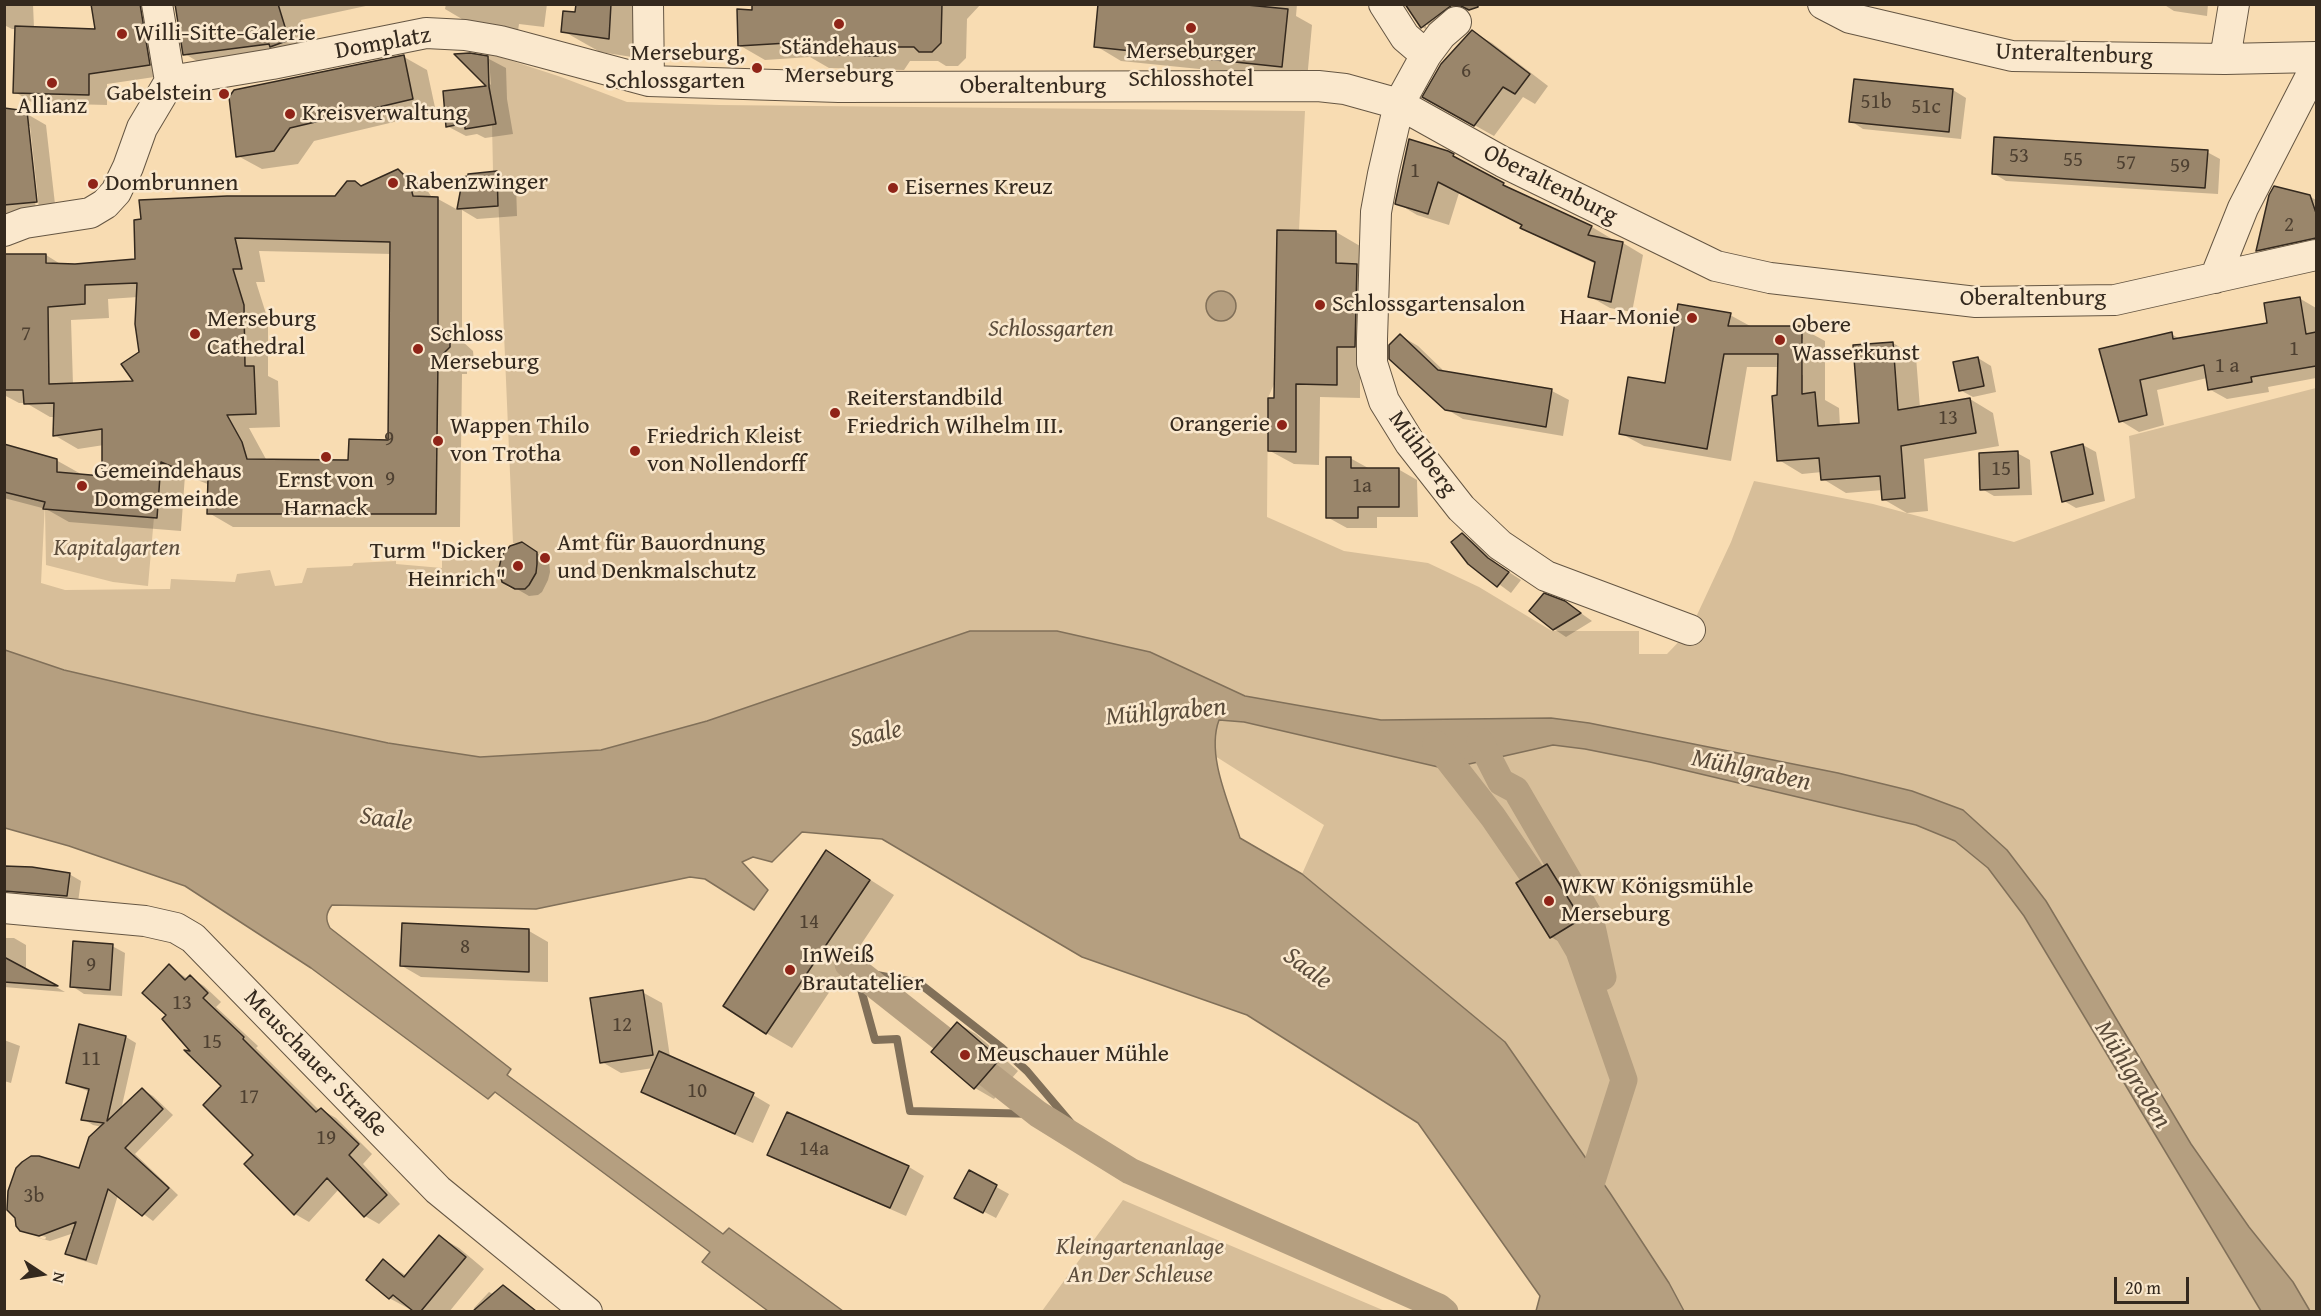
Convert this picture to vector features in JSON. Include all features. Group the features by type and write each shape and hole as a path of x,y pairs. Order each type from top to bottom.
{"street":[{"path":"4,231 48,219 90,213 105,204 116,192 142,128 170,81 157,4"},
{"path":"648,4 649,81"},
{"path":"1384,4 1405,37 1426,55"},
{"name":"Unteraltenburg","path":"1823,4 1850,18 2012,56 2225,59 2316,57"},
{"path":"2225,59 2234,4"},
{"name":"Mühlberg","path":"1455,22 1441,35 1426,55 1398,104 1383,174 1375,234 1372,363 1384,401 1417,453 1461,508 1500,545 1546,576 1690,630"},
{"name":"Domplatz","path":"170,81 272,64 426,33 465,35 500,41 574,63 649,81"},
{"path":"2215,278 2243,208 2316,66"},
{"name":"Oberaltenburg","path":"649,81 839,87 1318,86 1345,89 1398,104 1503,162 1716,266 1750,274 1977,302 2115,300 2316,255"},
{"name":"Meuschauer Straße","path":"4,908 145,921 176,928 193,938 438,1190 587,1311"}],"green space":[{"name":"Schlossgarten","path":"488,53 627,102 1305,111 1299,230 1277,230 1274,384 1268,398 1267,517 1344,551 1428,563 1479,587 1552,631 1639,631 1639,654 1667,654 1690,630 1731,542 1754,481 1873,504 2014,542 2135,498 2129,436 2316,388 2316,1311 2310,1311 2293,1282 2249,1227 2191,1144 2046,901 2007,850 1963,810 1912,791 1838,773 1589,723 1551,718 1381,720 1245,696 1223,686 707,721 601,750 480,757 388,743 253,714 64,670 5,650 5,492 45,502 41,583 65,590 170,589 171,579 235,582 237,574 270,570 275,586 302,583 307,568 396,561 396,564 442,568 442,560 504,554 499,568 502,582 518,590 530,584 536,569 537,552 526,544 513,543 497,171 493,171 492,124 496,123 489,87"},
{"name":"Kapitalgarten","path":"45,509 154,517 148,586 113,582 46,565"},
{"path":"1219,720 1244,722 1447,769 1553,745 1585,749 1650,762 1916,825 1955,841 1988,868 2024,916 2261,1311 1684,1311 1669,1283 1610,1193 1505,1042 1302,874 1324,825 1215,756 1214,735"},
{"name":"Kleingartenanlage An Der Schleuse","path":"1123,1200 1385,1311 1042,1311"}],"water":[{"path":"1221,291 1232,295 1236,306 1232,317 1221,321 1210,317 1206,306 1210,295"},
{"path":"970,631 1057,631 1150,652 1245,696 1381,720 1551,718 1589,723 1838,773 1912,791 1963,810 2007,850 2046,901 2191,1144 2249,1227 2293,1282 2310,1311 2261,1311 2024,916 1988,868 1955,841 1916,825 1650,762 1553,745 1447,769 1244,722 1219,720 1215,748 1220,779 1240,838 1302,874 1505,1042 1610,1193 1669,1283 1684,1311 1536,1311 1540,1296 1418,1123 1247,1015 1082,957 882,839 802,832 772,862 753,857 742,862 768,890 754,910 705,879 690,877 536,909 332,905 327,916 330,928 511,1069 507,1075 723,1234 729,1228 843,1311 768,1311 702,1262 710,1252 495,1092 488,1099 311,968 185,886 69,846 5,828 5,650 64,670 253,714 388,743 480,757 601,750 707,721"}],"building":[{"path":"91,4 140,4 150,65 89,74 89,95 13,93 15,26 95,29"},
{"name":"Kreisverwaltung","path":"175,4 278,4 289,40 270,47 269,44 183,55"},
{"path":"576,4 611,4 609,39 561,32 563,11 575,12"},
{"name":"Ständehaus Merseburg","path":"752,4 942,4 941,43 932,52 919,52 914,47 884,47 879,56 802,54 788,43 738,46 737,9 752,10"},
{"name":"Merseburger Schlosshotel","path":"1098,4 1237,4 1288,9 1282,67 1094,47"},
{"path":"1405,4 1478,4 1478,7 1469,10 1452,5 1421,28"},
{"path":"1472,30 1530,74 1515,94 1503,87 1474,126 1422,97 1441,64"},
{"path":"470,53 488,56 489,87 496,124 465,129 465,123 446,127 443,91 486,86 454,54"},
{"name":"Kreisverwaltung","path":"404,55 413,99 290,128 274,151 236,157 229,97 234,90"},
{"path":"1854,79 1953,89 1949,132 1849,122"},
{"path":"4,108 27,111 37,202 4,205"},
{"path":"1994,137 2208,150 2205,188 1992,174"},
{"path":"1409,139 1448,151 1454,154 1453,156 1504,183 1503,185 1592,226 1588,235 1623,242 1611,302 1588,297 1595,262 1520,228 1522,225 1438,182 1428,214 1395,204"},
{"path":"398,169 409,180 413,196 438,197 438,326 450,336 450,347 443,354 443,361 438,361 436,514 207,514 208,478 190,474 161,462 157,518 43,509 45,502 4,492 4,444 57,459 57,472 102,476 102,429 53,436 54,403 24,404 23,390 4,390 4,254 46,254 46,263 75,264 135,259 134,220 141,219 139,200 227,196 335,196 347,181 355,181 361,186","holes":["235,238 390,242 388,440 349,439 348,460 247,459 242,442 227,415 256,414 254,366 245,366 244,305 233,269 242,269","137,283 135,324 139,352 121,364 133,381 49,384 48,307 85,304 85,285"]},
{"path":"497,171 498,206 457,209 463,177 468,174"},
{"path":"2274,186 2310,195 2316,213 2316,238 2256,251 2269,195"},
{"name":"Schlossgartensalon","path":"1277,230 1336,231 1336,263 1357,264 1355,347 1337,347 1337,385 1296,384 1296,452 1268,451 1268,398 1274,398"},
{"path":"2300,297 2306,334 2316,332 2316,366 2251,377 2252,382 2208,390 2204,365 2140,380 2147,415 2119,422 2099,349 2172,332 2173,339 2267,323 2264,303"},
{"path":"1678,304 1731,313 1728,326 1802,326 1802,394 1815,392 1818,426 1859,423 1853,345 1893,342 1898,410 1970,398 1976,433 1901,446 1905,498 1882,500 1880,476 1821,480 1819,458 1777,461 1772,396 1777,395 1778,354 1724,354 1707,449 1619,434 1628,377 1665,383"},
{"path":"1400,334 1438,370 1552,389 1546,427 1445,410 1389,359 1389,345"},
{"path":"1978,357 1984,386 1959,391 1953,362"},
{"path":"2083,444 2093,494 2062,502 2051,452"},
{"path":"2018,451 2019,488 1980,490 1979,453"},
{"path":"1326,457 1351,457 1351,468 1399,468 1399,507 1358,507 1358,518 1326,518"},
{"path":"1462,533 1488,558 1509,572 1497,587 1468,564 1451,542"},
{"name":"Turm \"Dicker Heinrich\"","path":"522,542 537,552 536,573 525,589 515,589 502,582 499,568 502,555 510,546"},
{"path":"1544,593 1565,601 1581,613 1553,630 1529,611"},
{"path":"826,850 870,880 766,1034 723,1006"},
{"name":"WKW Königsmühle Merseburg","path":"1547,864 1581,919 1550,938 1516,883"},
{"path":"4,866 32,867 70,873 67,896 4,891"},
{"path":"402,923 529,929 529,972 400,966"},
{"path":"73,941 113,944 110,990 70,987"},
{"path":"4,957 58,986 4,982"},
{"path":"169,964 185,980 190,975 208,993 203,998 316,1112 321,1108 359,1144 349,1155 387,1195 364,1217 327,1178 294,1215 244,1164 253,1155 203,1105 221,1086 184,1050 190,1051 162,1019 166,1015 142,993"},
{"path":"643,990 653,1055 600,1063 590,998"},
{"name":"Meuschauer Mühle","path":"957,1022 1000,1059 974,1089 931,1052"},
{"path":"79,1024 126,1036 107,1121 142,1088 163,1109 125,1148 169,1188 142,1216 108,1189 86,1260 65,1254 76,1222 39,1236 20,1231 16,1226 15,1218 7,1210 8,1191 16,1168 22,1162 31,1156 39,1156 79,1168 89,1137 104,1123 81,1120 89,1089 66,1083"},
{"path":"659,1051 754,1093 735,1134 641,1092"},
{"path":"787,1112 909,1166 890,1208 767,1155"},
{"path":"969,1170 997,1185 983,1213 954,1198"},
{"path":"439,1235 466,1257 421,1311 413,1311 393,1295 389,1299 366,1280 383,1259 404,1277"},
{"path":"503,1285 536,1311 473,1311"}],"waterway":[{"path":"1480,741 1501,782 1516,790 1590,917 1603,977"},
{"path":"1436,744 1493,817 1545,893 1579,951 1624,1080 1584,1206"},
{"path":"848,964 1038,1114 1130,1171 1439,1307 1445,1312"},
{"path":"1038,1114 910,1111 897,1039 875,1040 856,971 919,983 1002,1048 1027,1071 1088,1143"}],"place":[{"name":"Ständehaus Merseburg","path":"839,24"},
{"name":"Merseburger Schlosshotel","path":"1191,28"},
{"name":"Willi-Sitte-Galerie","path":"122,34"},
{"name":"Merseburg, Schlossgarten","path":"757,68"},
{"name":"Allianz","path":"52,83"},
{"name":"Gabelstein","path":"224,94"},
{"name":"Kreisverwaltung","path":"290,114"},
{"name":"Rabenzwinger","path":"393,183"},
{"name":"Dombrunnen","path":"93,184"},
{"name":"Eisernes Kreuz","path":"893,188"},
{"name":"Schlossgartensalon","path":"1320,305"},
{"name":"Haar-Monie","path":"1692,318"},
{"name":"Merseburg Cathedral","path":"195,334"},
{"name":"Obere Wasserkunst","path":"1780,340"},
{"name":"Schloss Merseburg","path":"418,349"},
{"name":"Reiterstandbild Friedrich Wilhelm III.","path":"835,413"},
{"name":"Orangerie","path":"1282,425"},
{"name":"Wappen Thilo von Trotha","path":"438,441"},
{"name":"Friedrich Kleist von Nollendorff","path":"635,451"},
{"name":"Ernst von Harnack","path":"326,457"},
{"name":"Gemeindehaus Domgemeinde","path":"82,486"},
{"name":"Amt für Bauordnung und Denkmalschutz","path":"545,558"},
{"name":"Turm \"Dicker Heinrich\"","path":"518,566"},
{"name":"WKW Königsmühle Merseburg","path":"1549,901"},
{"name":"InWeiß Brautatelier","path":"790,970"},
{"name":"Meuschauer Mühle","path":"965,1055"}],"water label":[{"name":"Mühlgraben","path":"1166,713"},
{"name":"Saale","path":"876,735"},
{"name":"Mühlgraben","path":"1751,771"},
{"name":"Saale","path":"386,820"},
{"name":"Saale","path":"1307,969"},
{"name":"Mühlgraben","path":"2132,1075"}]}
